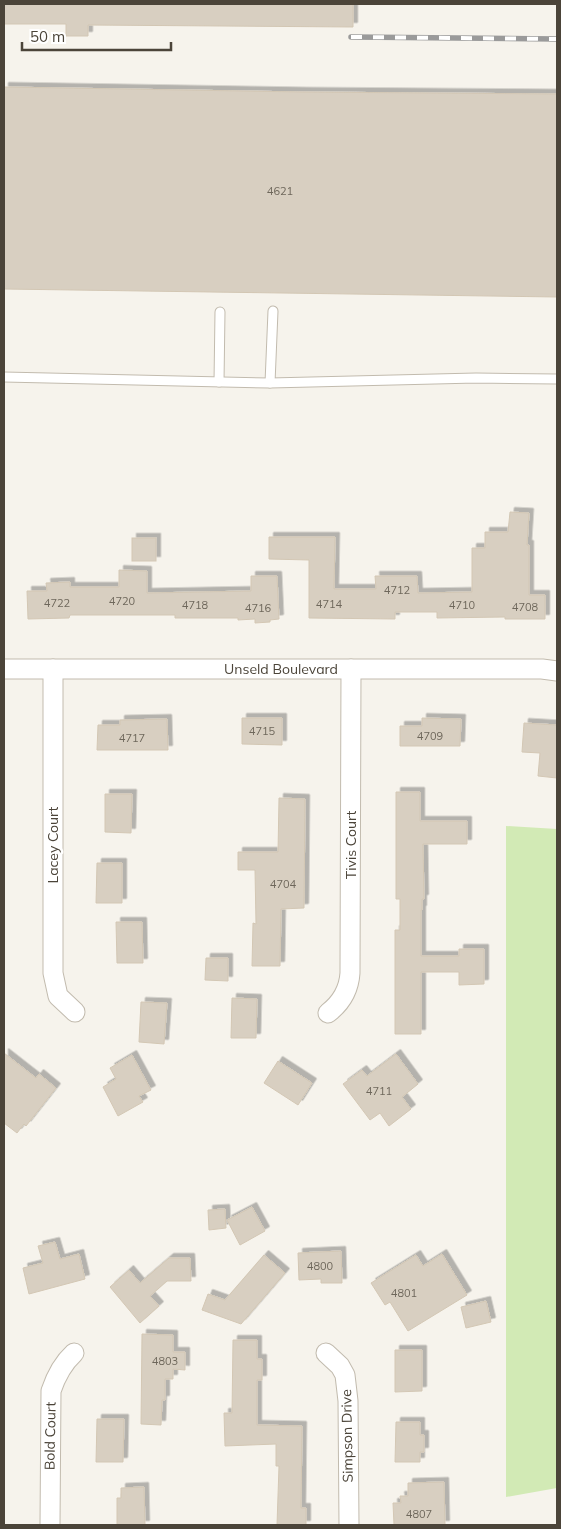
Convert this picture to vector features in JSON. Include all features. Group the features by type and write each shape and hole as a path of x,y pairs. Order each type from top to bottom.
{"street":[{"name":"Unseld Boulevard","path":"4,669 542,669 557,671"},
{"name":"Lacey Court","path":"52,669 53,973 58,996 75,1012"},
{"name":"Tivis Court","path":"328,1013 345,993 349,984 350,974 351,669"},
{"name":"Bold Court","path":"50,1525 51,1391 56,1375 74,1353"},
{"name":"Simpson Drive","path":"326,1353 340,1366 345,1375 348,1401 349,1525"}],"lane":[{"path":"270,384 274,311"},
{"path":"219,382 220,312"},
{"path":"4,377 270,384 476,378 557,379"}],"green space":[{"path":"506,826 557,829 557,1488 506,1497"}],"building":[{"path":"4,4 353,4 353,27 88,25 88,36 66,36 66,24 4,24"},
{"path":"4,87 557,94 557,297 4,289"},
{"path":"510,512 529,513 527,545 529,545 529,595 545,595 545,619 505,619 505,617 437,618 437,612 395,612 395,619 309,618 309,560 269,559 269,537 335,537 334,589 376,589 375,576 417,576 418,593 472,592 472,548 485,548 485,532 508,532"},
{"path":"132,538 156,538 156,561 132,561"},
{"path":"119,570 147,571 147,593 251,591 251,576 277,576 279,619 255,623 255,619 175,618 175,615 70,615 69,618 28,619 27,591 47,591 46,583 70,582 70,587 119,587"},
{"path":"242,718 282,718 282,745 242,744"},
{"path":"422,718 461,719 460,746 400,746 400,726 422,726"},
{"path":"167,719 168,750 97,750 98,725 120,725 120,720"},
{"path":"524,723 557,725 557,778 538,776 540,753 522,752"},
{"path":"396,792 420,792 420,821 467,821 467,844 423,844 424,899 422,899 421,910 421,956 459,956 459,949 484,949 484,984 459,985 459,972 421,972 421,1034 395,1034 395,930 400,930 400,899 396,899"},
{"path":"105,794 132,794 131,833 105,832"},
{"path":"279,798 305,799 304,908 281,909 280,966 252,966 253,923 256,924 255,870 238,870 238,852 278,852"},
{"path":"97,863 122,863 122,903 96,903"},
{"path":"116,922 142,922 143,963 117,963"},
{"path":"206,958 228,958 228,981 205,980"},
{"path":"232,998 257,999 256,1038 231,1038"},
{"path":"141,1002 167,1003 164,1044 139,1042"},
{"path":"4,1053 36,1078 39,1074 56,1088 26,1126 24,1124 17,1133 4,1123"},
{"path":"396,1054 418,1084 402,1097 411,1109 389,1126 380,1113 370,1120 343,1084 362,1070 367,1076"},
{"path":"132,1055 151,1090 139,1096 143,1102 118,1116 103,1087 116,1079 110,1068"},
{"path":"278,1061 312,1083 298,1105 264,1083"},
{"path":"252,1207 265,1231 240,1245 227,1220"},
{"path":"225,1209 226,1228 209,1230 208,1210"},
{"path":"55,1242 60,1259 79,1254 85,1279 29,1294 23,1268 43,1263 38,1246"},
{"path":"341,1251 342,1283 321,1283 321,1279 299,1280 298,1253"},
{"path":"442,1254 467,1295 408,1331 390,1302 385,1305 371,1283 416,1255 423,1266"},
{"path":"264,1255 285,1273 241,1324 202,1310 208,1294 225,1300"},
{"path":"169,1258 190,1258 191,1281 167,1281 150,1296 159,1306 140,1323 110,1287 129,1270 140,1283"},
{"path":"486,1301 491,1322 466,1328 461,1307"},
{"path":"142,1334 173,1335 173,1352 185,1352 185,1370 173,1369 173,1379 165,1379 165,1400 162,1400 161,1425 141,1424"},
{"path":"233,1340 257,1340 257,1359 262,1359 262,1380 257,1380 257,1425 302,1426 301,1508 306,1508 306,1525 277,1525 279,1466 276,1466 276,1444 225,1446 224,1413 232,1413"},
{"path":"395,1350 422,1350 422,1391 395,1392"},
{"path":"97,1419 124,1419 123,1462 96,1462"},
{"path":"396,1422 420,1422 420,1435 424,1435 424,1452 420,1452 420,1462 395,1462"},
{"path":"444,1482 445,1525 394,1525 393,1503 401,1503 400,1496 408,1496 408,1483"},
{"path":"144,1487 145,1525 117,1525 117,1498 121,1498 121,1488"}],"railway":[{"path":"351,37 557,39"}]}
